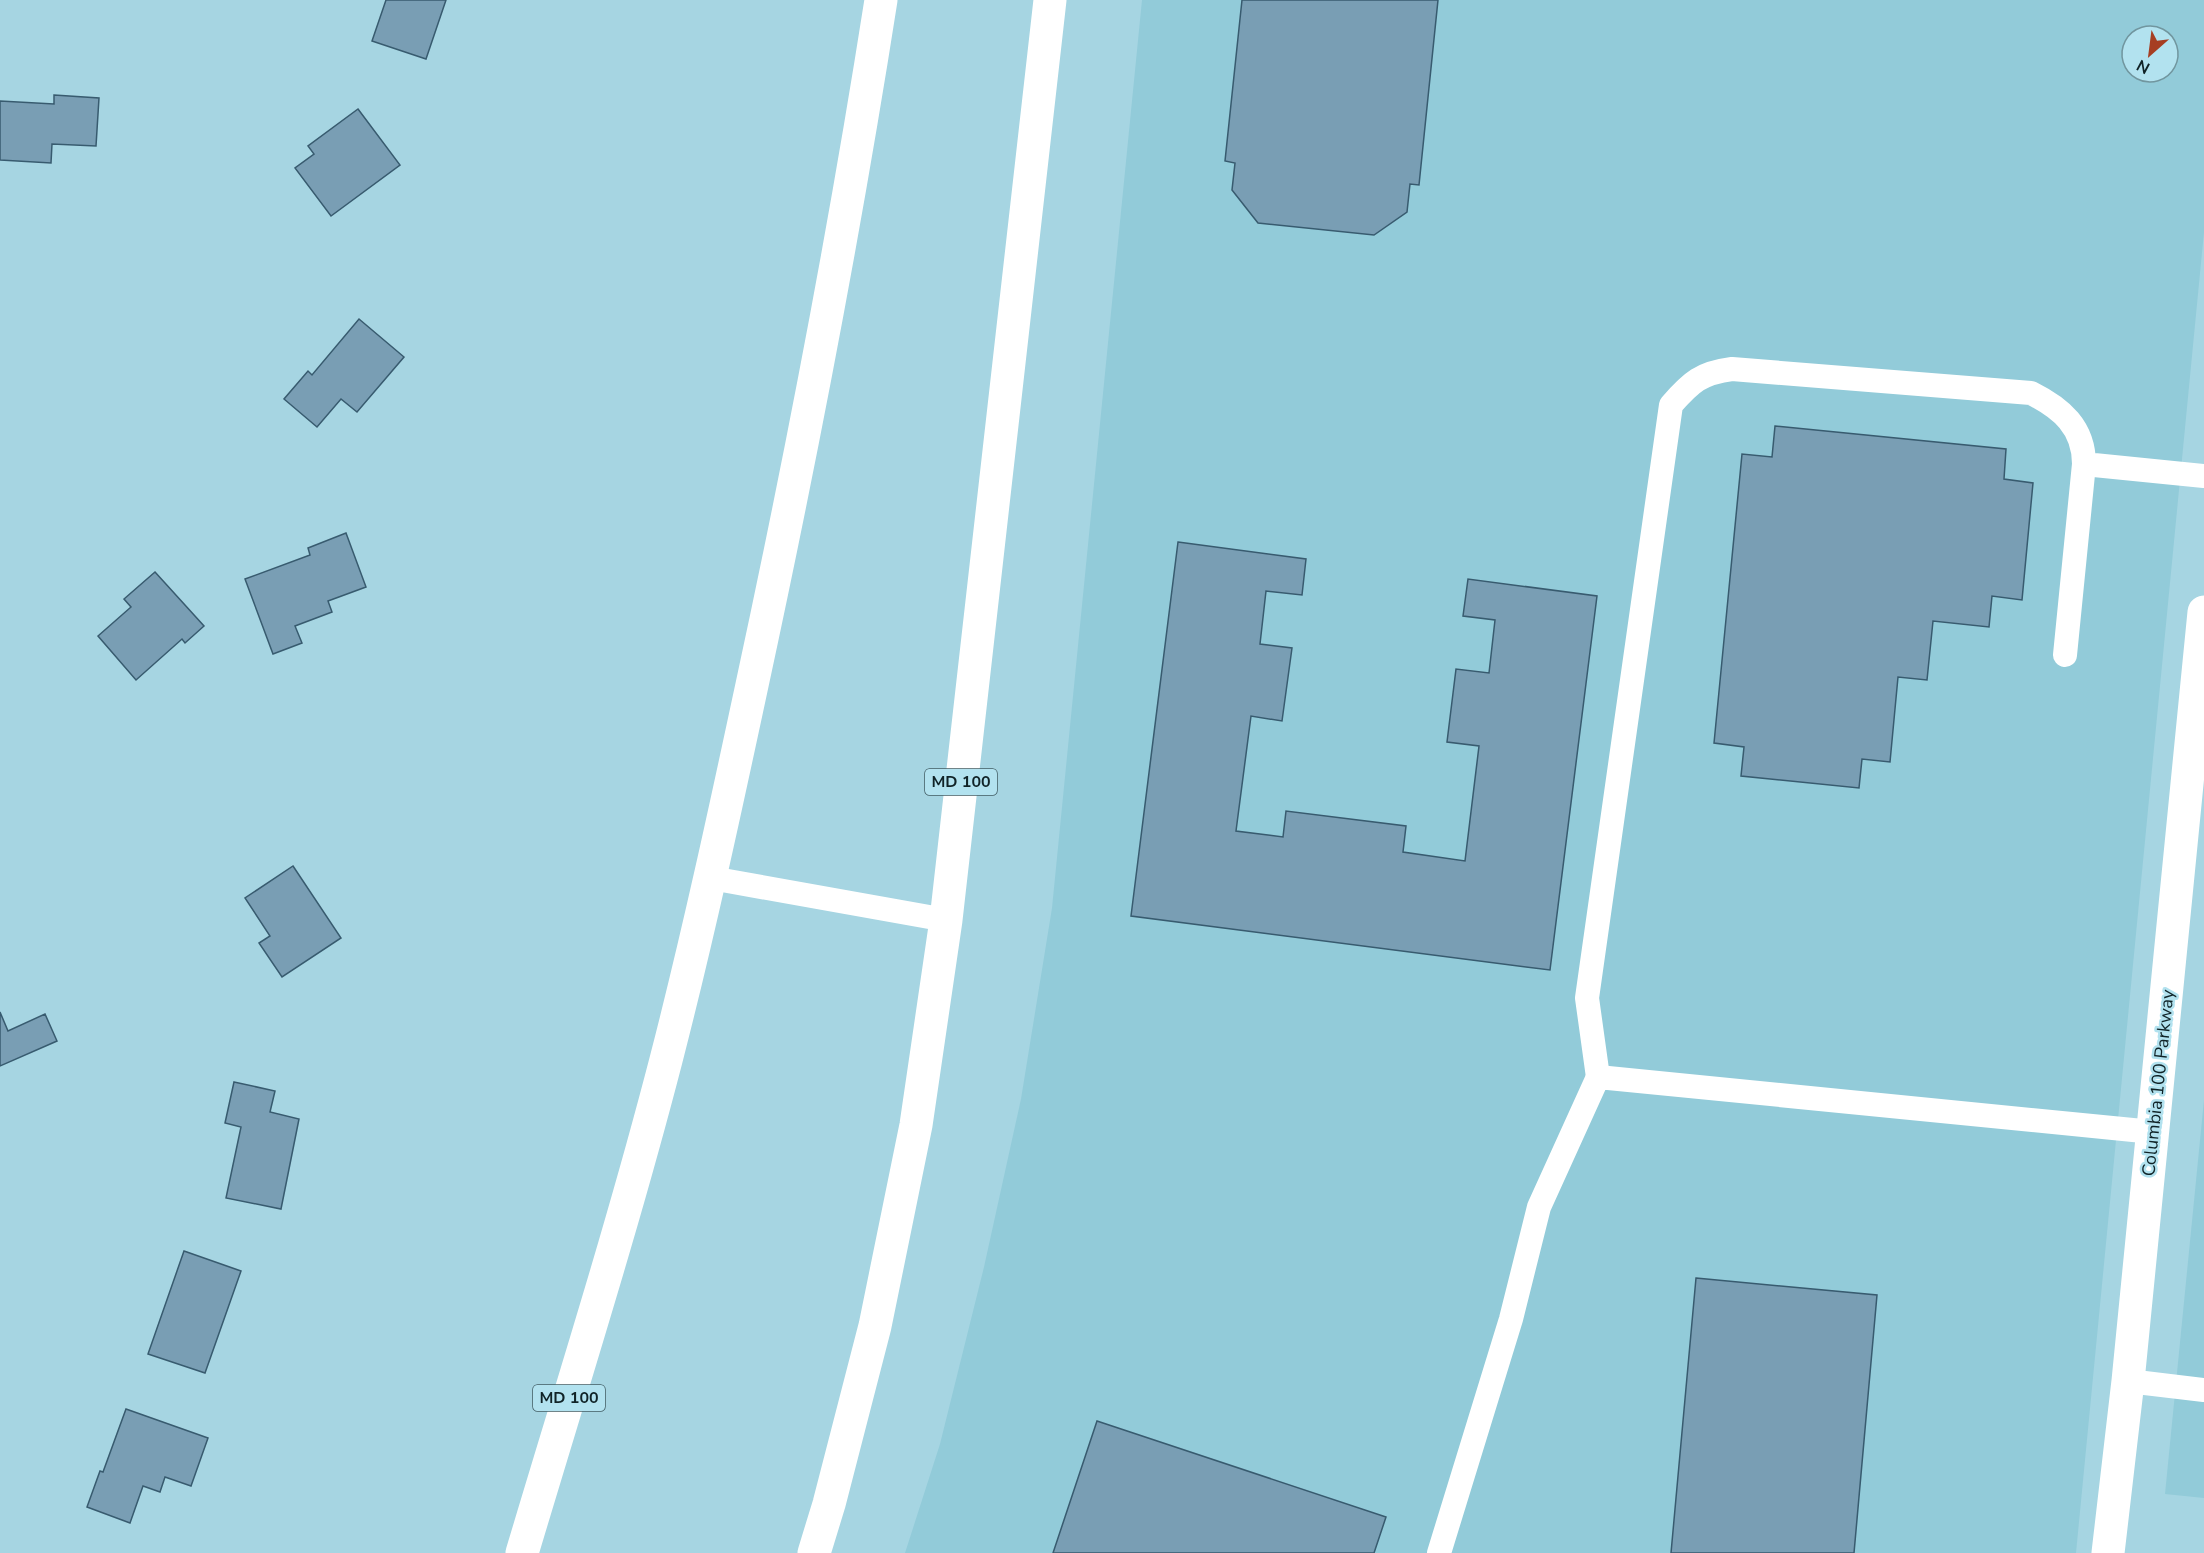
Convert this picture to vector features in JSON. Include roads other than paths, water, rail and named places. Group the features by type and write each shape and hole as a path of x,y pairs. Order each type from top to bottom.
{"main road":[{"name":"MD 100","path":"522,1553 615,1243 666,1062 711,878 790,508 860,132 881,0"},
{"name":"MD 100","path":"814,1553 875,1326 916,1125 946,920 1050,0"},
{"name":"Columbia 100 Parkway","path":"2108,1553 2128,1382 2204,612"},
{"path":"545,1553 615,1243"}],"lane":[{"path":"1439,1553 1511,1319 1539,1207 1598,1077 1587,998 1671,405 1686,388 1710,372 1732,369 2031,393 2053,404 2073,424 2084,451 2065,655"},
{"path":"2084,464 2204,476"},
{"path":"711,878 946,920"},
{"path":"1598,1077 2153,1132"},
{"path":"2128,1382 2204,1390"}]}
